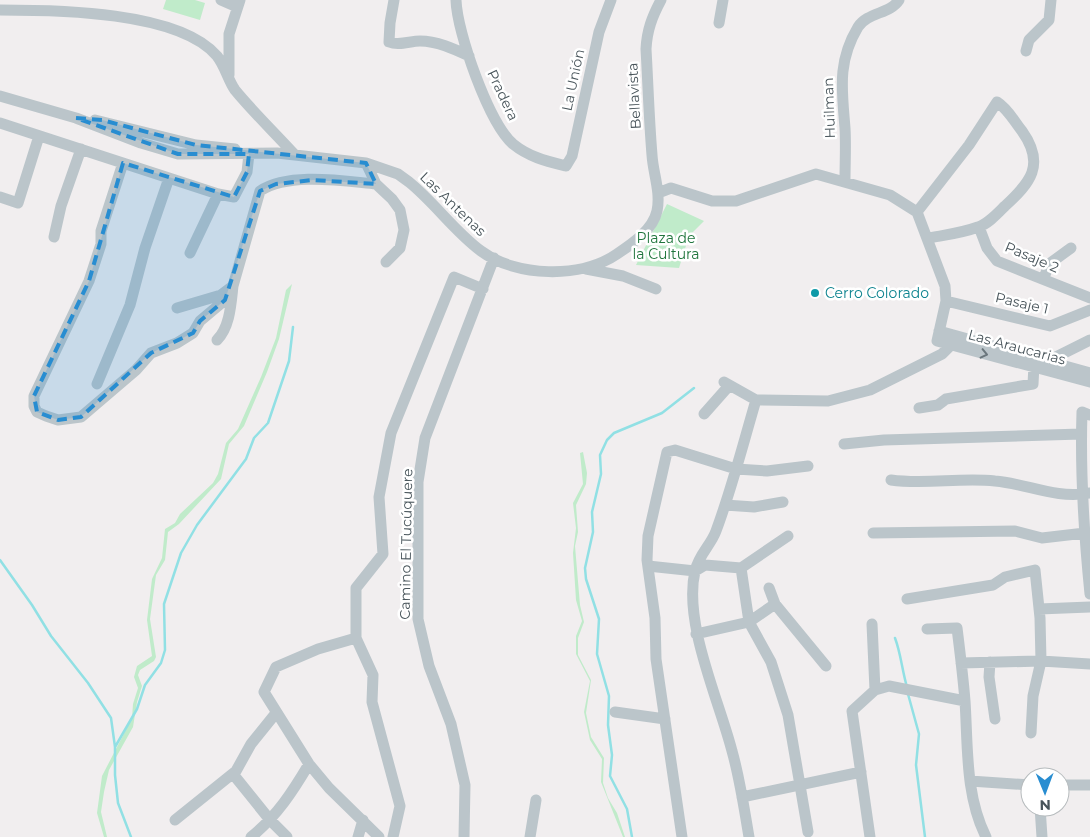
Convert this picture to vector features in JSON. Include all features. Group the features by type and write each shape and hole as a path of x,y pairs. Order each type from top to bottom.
{"street":[{"path":"221,0 238,4 229,34 228,75"},
{"path":"394,0 389,42 421,41 437,43 469,56"},
{"name":"Pradera","path":"456,0 460,27 469,56 498,125 512,142 528,155 566,166"},
{"name":"La Unión","path":"566,166 572,156 599,32 611,0"},
{"name":"Bellavista","path":"658,193 653,169 646,49 650,20 661,0"},
{"path":"719,23 723,0"},
{"name":"Huilman","path":"845,181 845,128 840,95 841,79 848,48 862,22 889,9 899,0"},
{"path":"1026,51 1029,40 1049,20 1051,0"},
{"path":"0,10 52,10 150,21 185,33 217,56 234,88 294,154"},
{"name":"Las Antenas","path":"0,96 76,118 142,143 178,154 277,153"},
{"path":"917,212 969,145 997,102 1003,106 1026,137 1034,156 1033,173 1027,185 994,216 979,227 929,238"},
{"name":"Las Antenas","path":"76,118 102,120 196,145 366,163 398,174 427,197 476,246 494,258 523,268 547,273 582,268 615,256 640,237 650,226 657,213 658,193"},
{"path":"0,123 218,194 234,196 247,172 249,154"},
{"path":"0,197 18,203 39,136"},
{"path":"54,238 61,206 81,149"},
{"path":"123,163 101,231 100,244 89,281 34,396 34,406 37,412 58,420 81,417 136,370 151,353 177,343 193,333 200,321 225,300 233,286"},
{"path":"366,163 376,184 392,199 400,210 404,230 400,248 386,262"},
{"path":"658,193 672,188 712,201 736,201 816,174 890,195 917,212 929,238 945,286 946,301 938,336 1090,373"},
{"path":"97,384 130,305 145,248 169,178"},
{"path":"217,340 223,334 233,286 260,191 276,184 313,180 339,179 376,184"},
{"path":"190,254 218,194"},
{"name":"Pasaje 2","path":"979,227 987,248 997,261 1044,278 1090,298"},
{"path":"1044,278 1049,264 1071,248"},
{"name":"Camino El Tucúquere","path":"464,837 465,786 451,724 429,666 418,619 418,482 426,438 494,258"},
{"path":"582,268 623,276 656,289"},
{"path":"393,837 400,806 372,702 373,675 356,638 356,588 383,554 379,497 391,433 454,276 483,289"},
{"path":"177,308 221,295 233,286"},
{"name":"Pasaje 1","path":"946,301 1050,326 1090,310"},
{"name":"Las Araucarias","path":"938,336 951,345 1034,365 1090,382"},
{"path":"1052,363 1054,358 1090,340"},
{"path":"704,414 727,388 728,384 756,400 828,401 870,390 942,354 951,345"},
{"path":"919,408 938,405 946,399 1033,384 1034,365"},
{"path":"748,837 742,797 732,752 696,634 695,571 701,552 714,538 756,400"},
{"path":"1090,414 1082,412 1087,494 1084,533 1088,554 1090,594"},
{"path":"844,444 884,440 1082,434"},
{"path":"682,837 676,782 656,659 655,618 648,566 648,536 667,452 675,450 736,469 767,471 808,466"},
{"path":"891,480 914,484 995,480 1069,496 1087,494"},
{"path":"725,505 754,507 783,502"},
{"path":"873,533 1015,531 1042,538 1084,533"},
{"path":"648,566 695,571 705,566 741,568 788,536"},
{"path":"741,568 749,622 771,662 785,707 802,785 808,832"},
{"path":"907,599 993,585 1005,576 1035,570 1041,661 1033,696 1031,733"},
{"path":"769,588 775,604 826,666"},
{"path":"696,634 749,622 775,604"},
{"path":"1039,609 1090,607"},
{"path":"872,624 875,690"},
{"path":"927,629 957,628 965,700 970,782 979,822 986,837"},
{"path":"356,638 318,649 276,667 264,692 309,764 329,788 379,837"},
{"path":"961,662 1041,661 1090,664"},
{"path":"990,662 989,677 995,719"},
{"path":"870,837 852,711 875,690 889,686 965,700"},
{"path":"615,712 665,719"},
{"path":"175,820 233,774 251,744 276,713"},
{"path":"252,837 287,800 309,764"},
{"path":"742,797 862,772"},
{"path":"233,774 270,820 287,837"},
{"path":"970,782 1020,784"},
{"path":"1070,785 1090,785"},
{"path":"530,837 536,800"},
{"path":"1041,817 1042,837"},
{"path":"358,837 363,820"}],"highlighted area":[{"path":"76,118 102,120 196,145 366,163 376,184 313,180 276,184 260,191 225,300 200,321 193,333 151,353 81,417 58,420 37,412 34,396 89,281 123,163 234,197 247,172 249,154 178,154"}],"green space":[{"path":"166,0 195,0 205,3 200,20 163,9"},
{"name":"Plaza de la Cultura","path":"667,204 704,221 689,236 679,268 636,265"},
{"path":"292,284 279,339 267,372 244,426 229,444 221,479 179,524 168,532 165,560 156,575 150,619 156,657 154,661 140,670 138,675 142,686 133,727 109,770 101,812 107,837 104,837 97,813 102,776 132,718 133,704 138,688 134,677 137,666 152,656 147,620 152,579 162,558 165,529 175,523 180,514 213,483 218,474 226,443 238,429 261,377 276,338 286,290"},
{"path":"583,452 587,473 586,484 576,505 578,532 575,546 580,605 584,622 578,638 578,655 591,680 586,713 591,737 604,758 603,783 608,798 617,813 625,837 623,837 601,782 602,759 590,740 584,712 590,681 576,654 576,636 582,621 576,600 573,553 576,528 573,503 583,484 580,453"}],"waterway":[{"path":"115,747 137,709 145,685 161,663 165,650 164,604 181,553 197,525 246,459 254,438 268,423 289,361 293,327"},
{"path":"632,837 627,809 610,776 612,755 608,725 609,696 597,654 599,619 586,579 585,568 593,532 592,512 601,474 600,455 607,440 614,433 662,413 694,388"},
{"path":"0,560 51,636 88,683 111,718 115,747 118,803 131,837"},
{"path":"895,638 907,687"},
{"path":"908,694 919,734 916,765 925,837"}],"place":[{"name":"Cerro Colorado","path":"815,293"}]}
